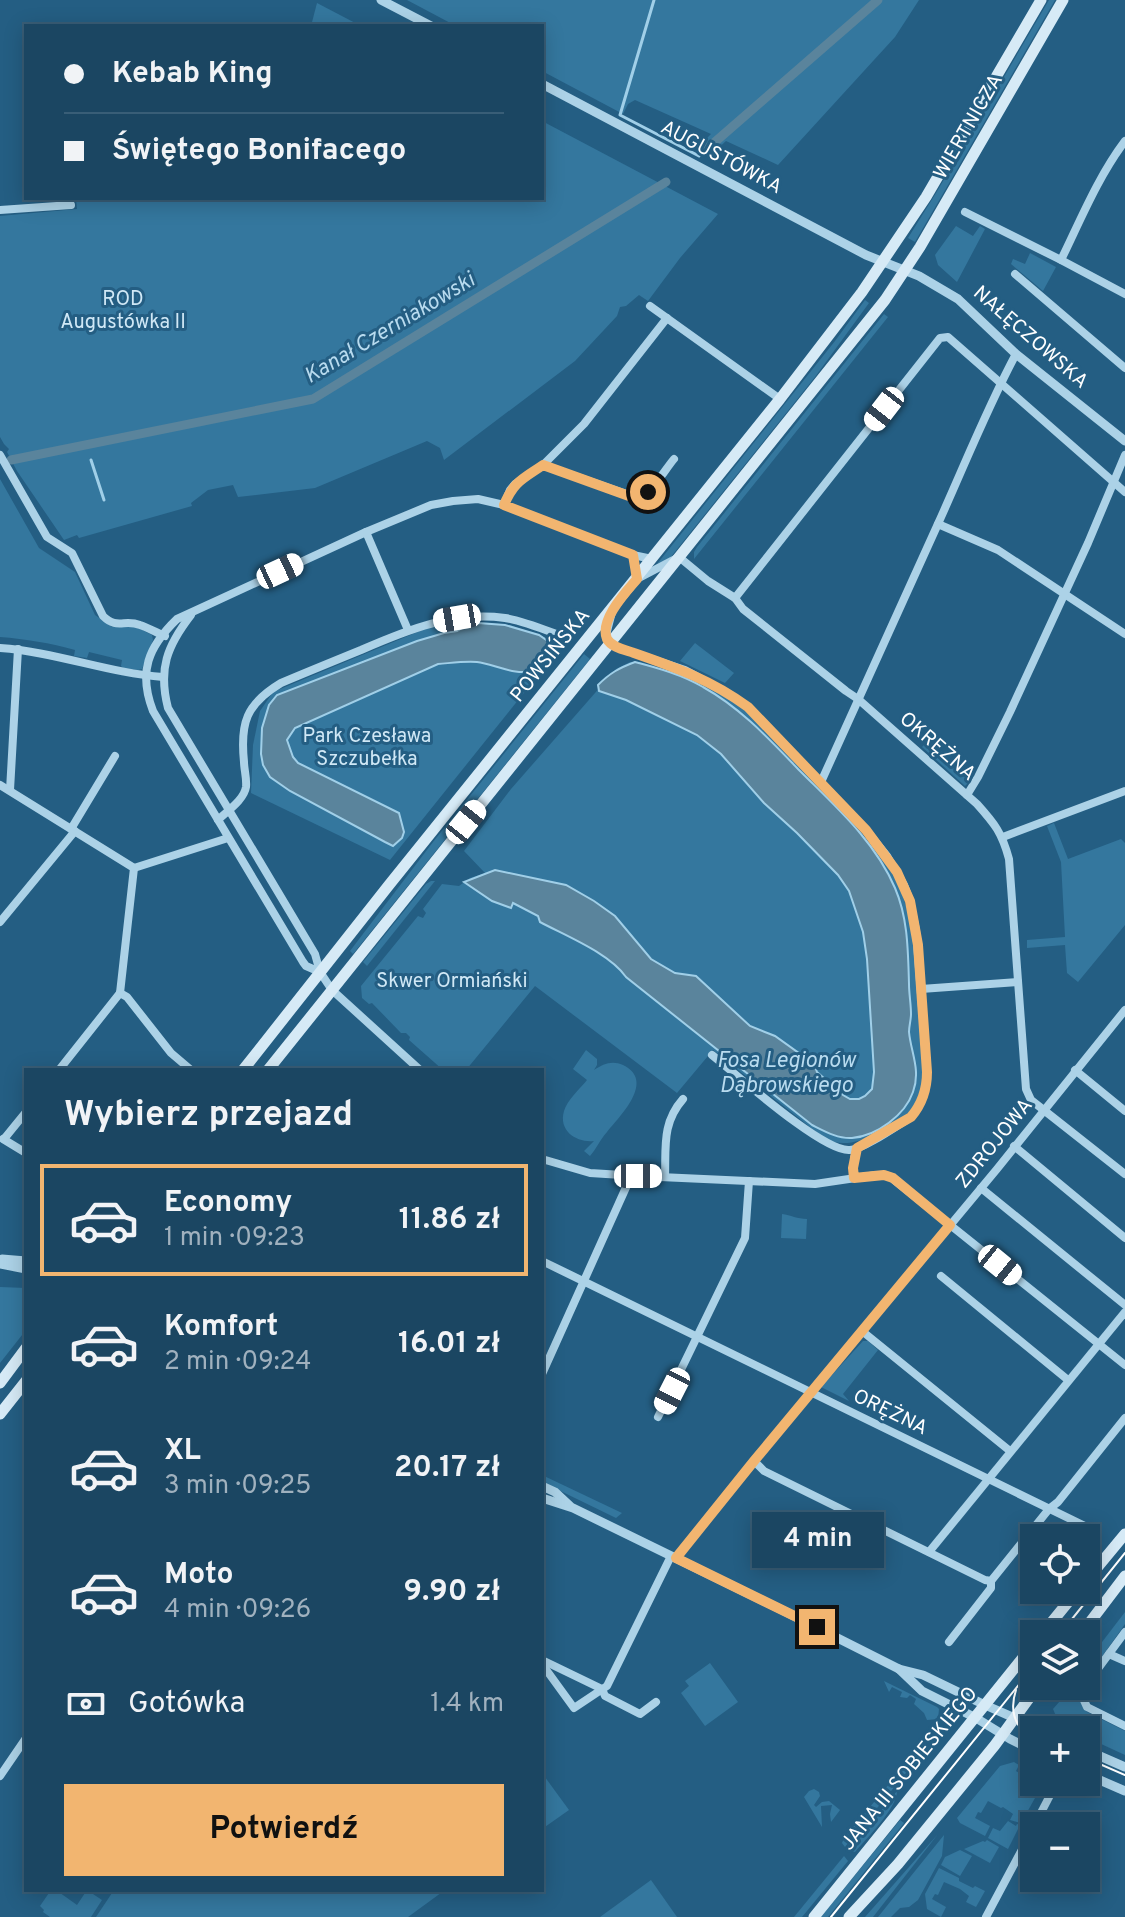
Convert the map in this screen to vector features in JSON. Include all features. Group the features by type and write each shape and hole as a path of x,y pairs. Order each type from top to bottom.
{"main road":[{"name":"WIERTNICZA","path":"883,262 942,171 1041,0"},
{"name":"WIERTNICZA","path":"905,271 1063,0"},
{"name":"POWSIŃSKA","path":"245,1068 780,399 883,262"},
{"name":"POWSIŃSKA","path":"270,1068 885,300 905,271"},
{"path":"0,1383 24,1351"},
{"path":"0,1414 24,1384"},
{"path":"1100,1564 1125,1534"},
{"path":"1092,1620 1125,1576"},
{"path":"1053,1620 1067,1604"},
{"name":"JANA III SOBIESKIEGO","path":"814,1917 1020,1661"},
{"path":"849,1917 898,1864 1028,1700"}],"street":[{"path":"381,0 427,24"},
{"name":"AUGUSTÓWKA","path":"544,85 866,255 905,271"},
{"path":"1061,260 1097,184 1125,141"},
{"path":"0,210 71,205"},
{"path":"965,212 1125,294"},
{"name":"NAŁĘCZOWSKA","path":"905,271 958,299 1016,354 1125,441"},
{"path":"1015,274 1125,368"},
{"path":"650,306 780,399"},
{"path":"504,505 515,484 543,465 584,424 667,318"},
{"path":"735,598 940,338 948,337 1125,492"},
{"path":"821,782 999,383 1016,354"},
{"path":"0,455 47,537 72,553 103,616 116,625 137,624 173,639"},
{"path":"967,795 1001,731 1125,455"},
{"path":"543,465 635,497 648,492 674,459"},
{"path":"320,972 306,966 153,711 146,676 155,643 161,635 177,619 366,532 431,505 453,501 478,499 504,505 633,555 652,559"},
{"path":"938,524 998,550 1125,634"},
{"path":"366,532 408,630"},
{"path":"633,555 637,579 679,557"},
{"name":"OKRĘŻNA","path":"679,557 735,598 743,609 858,699 967,795 1003,837 1012,880 1026,1089 1031,1100 1044,1110"},
{"path":"614,607 606,635 611,643 685,670 748,707 866,830 897,872 910,901 916,930 927,1072 925,1092 911,1117 857,1148 841,1149 825,1143 802,1127 712,1055"},
{"path":"194,611 173,639 167,656 163,677 168,708 315,954 320,972 332,990 418,1068"},
{"path":"218,820 236,803 246,786 241,738 244,725 258,700 281,683 408,630 457,618 507,619 564,637"},
{"path":"0,648 42,652 146,676 163,677"},
{"path":"10,790 18,649"},
{"path":"2,917 73,830 115,756"},
{"path":"0,785 134,868 228,838"},
{"path":"1003,837 1125,790"},
{"path":"61,1068 120,993 134,868"},
{"path":"921,989 1018,982"},
{"path":"120,993 127,997 171,1053 189,1068"},
{"name":"ZDROJOWA","path":"602,1689 611,1681 674,1557 1125,1010"},
{"path":"1075,1070 1125,1111"},
{"path":"665,1176 666,1129 673,1110 683,1099"},
{"path":"1044,1110 1125,1174"},
{"path":"24,1114 2,1138 24,1152"},
{"path":"1014,1146 1125,1237"},
{"path":"854,1178 857,1148"},
{"path":"544,1160 590,1173 815,1184 884,1175 893,1178 1125,1365"},
{"path":"544,1370 630,1175"},
{"path":"658,1417 745,1238 749,1181"},
{"path":"981,1188 1125,1305"},
{"path":"0,1261 24,1261"},
{"path":"0,1261 24,1268"},
{"name":"ORĘŻNA","path":"544,1262 1080,1524"},
{"path":"941,1276 1068,1380"},
{"path":"929,1552 1125,1312"},
{"path":"862,1331 1010,1451"},
{"path":"544,1343 554,1348"},
{"path":"949,1642 991,1588 991,1581 1125,1418"},
{"path":"754,1461 764,1471 991,1581"},
{"path":"544,1487 573,1508"},
{"path":"544,1499 573,1508 899,1669 923,1675 1020,1721"},
{"path":"1100,1666 1125,1632"},
{"path":"1109,1654 1125,1661"},
{"path":"544,1663 602,1689 605,1696 640,1714 656,1702"},
{"path":"544,1665 574,1708 602,1689"},
{"path":"899,1669 922,1691 1020,1744"},
{"path":"1084,1700 1087,1707 1125,1726"},
{"path":"0,1776 24,1741"},
{"path":"1100,1756 1125,1767"},
{"path":"1100,1780 1125,1791"},
{"path":"986,1917 1020,1853"}],"green space":[{"path":"407,0 919,0 895,37 778,165 726,141 711,152 700,145 711,134 635,100 628,104 623,114 544,72 544,24 452,24"},
{"path":"1049,0 1055,0 915,242 908,238 936,193"},
{"path":"317,3 357,24 312,24"},
{"name":"ROD Augustówka II","path":"544,122 718,214 648,301 639,295 620,307 617,316 575,361 444,460 440,448 427,441 315,488 238,497 233,485 208,490 191,503 192,506 64,540 17,471 7,452 9,449 0,437 0,216 77,209 76,200 544,200"},
{"path":"956,226 973,236 980,226 985,229 957,282 938,265 935,255"},
{"path":"1030,253 1056,267 1043,291 1011,264 1013,259 1025,264"},
{"path":"865,300 869,303 815,377 670,558 657,564 835,341"},
{"path":"884,314 888,317 694,559 697,547"},
{"path":"0,479 39,548 75,572 95,615 112,627 137,627 152,635 142,669 123,668 122,660 89,652 87,658 74,656 75,650 0,637"},
{"name":"Park Czesława Szczubełka","path":"460,620 510,625 563,644 390,860 251,793 253,745 260,711 273,692 432,626"},
{"path":"695,643 734,673 725,683 680,661"},
{"path":"584,654 590,659 353,954 350,951 433,842"},
{"name":"Skwer Ormiański","path":"630,662 640,662 668,672 670,668 718,691 747,711 888,863 902,894 915,943 924,1068 921,1088 913,1108 876,1134 846,1143 825,1139 713,1050 677,1093 535,986 468,1068 441,1068 409,1040 406,1033 401,1033 372,1003 362,998 361,986 418,916 423,918 426,913 423,909 442,884 459,886 485,873 464,851 511,789 616,669"},
{"path":"929,740 972,779 965,786 922,747"},
{"path":"1054,823 1068,859 1121,839 1125,843 1125,925 1078,982 1067,973 1065,945 1027,948 1027,940 1065,937 1061,862 1047,826"},
{"path":"431,881 435,881 367,966 363,962"},
{"path":"586,1050 597,1059 594,1070 615,1063 632,1072 636,1080 636,1089 626,1108 590,1156 584,1151 594,1141 571,1135 563,1118 568,1103 587,1080 573,1069"},
{"path":"782,1214 807,1219 806,1239 781,1238"},
{"path":"0,1287 24,1288 24,1333 0,1363"},
{"path":"863,1341 868,1341 878,1350 843,1394 849,1401 821,1387"},
{"path":"544,1476 622,1513 616,1518 544,1483"},
{"path":"1125,1612 1125,1624 1100,1659 1100,1645"},
{"path":"710,1663 738,1702 705,1726 681,1693 689,1686 685,1681"},
{"path":"884,1681 937,1707 938,1719 927,1720 914,1704 916,1699 910,1695 900,1697 902,1692 892,1687 889,1692"},
{"path":"1079,1700 1087,1712 1095,1716 1056,1716 1053,1709 1060,1701"},
{"path":"1100,1718 1125,1731 1125,1755 1100,1743"},
{"path":"1014,1762 1019,1765 1016,1771 1020,1774 1020,1796 1036,1796 1027,1812 1020,1812 1020,1823 1010,1820 1013,1814 1003,1807 988,1801 975,1818 990,1826 985,1836 960,1823 957,1818 1000,1766"},
{"path":"905,1765 910,1768 845,1847 842,1843 844,1838"},
{"path":"544,1776 569,1810 544,1828"},
{"path":"814,1789 820,1796 814,1805 816,1807 829,1801 840,1810 831,1822 832,1805 821,1806 822,1827 804,1797"},
{"path":"897,1791 892,1806 881,1822 855,1852 849,1850"},
{"path":"900,1820 904,1823 828,1917 821,1917"},
{"path":"1008,1821 1020,1825 1008,1849 988,1838 993,1828 1000,1831"},
{"path":"938,1834 873,1917 865,1917"},
{"path":"944,1835 942,1856 918,1900 909,1907 900,1908 891,1917 878,1917"},
{"path":"987,1840 999,1847 990,1863 964,1849 985,1842"},
{"path":"960,1850 972,1856 960,1876 941,1865 945,1857"},
{"path":"844,1856 848,1861 802,1917 794,1917"},
{"path":"939,1868 973,1888 975,1886 985,1891 976,1907 966,1902 969,1896 944,1882 938,1895 935,1894 932,1899 946,1907 941,1917 927,1909 925,1894"},
{"path":"651,1880 677,1917 600,1917"},
{"path":"50,1892 59,1892 77,1905 86,1892 102,1900 91,1917 50,1917 40,1906"},
{"path":"113,1892 442,1892 408,1917 96,1917"}],"water":[{"path":"478,623 505,625 539,635 555,646 541,666 527,672 477,662 438,664 295,728 287,740 298,763 399,813 404,832 393,846 290,791 270,777 261,754 262,728 269,705 277,695 417,641"},
{"name":"Fosa Legionów Dąbrowskiego","path":"635,662 695,683 717,695 742,715 853,825 887,871 905,923 911,1010 909,1032 916,1076 913,1092 904,1109 880,1129 847,1138 812,1125 626,977 609,960 540,922 538,916 513,903 511,908 492,901 464,882 495,870 566,885 615,916 651,959 675,973 696,976 750,1026 775,1036 814,1064 817,1072 843,1095 859,1099 872,1089 874,1072 867,959 863,932 849,891 838,875 764,803 721,754 697,735 626,700 599,691 598,685 607,677"}],"waterway":[{"path":"654,0 620,115 699,156"},
{"name":"Kanał Czerniakowski","path":"708,148 878,0"},
{"name":"Kanał Czerniakowski","path":"11,460 313,399 666,182"},
{"path":"91,460 104,500"}],"tram line":[{"path":"1071,1620 1125,1553"},
{"path":"831,1917 1020,1683"},
{"path":"1016,1690 1013,1705 1020,1727"},
{"path":"1100,1764 1125,1775"}],"route":[{"path":"648,492 642,496 629,496 543,465 515,484 504,505 633,555 637,579 614,607 606,635 611,643 685,670 748,707 887,856 910,901 916,930 927,1072 925,1092 911,1117 857,1148 854,1178 884,1175 893,1178 950,1225 676,1558 817,1627"}]}
